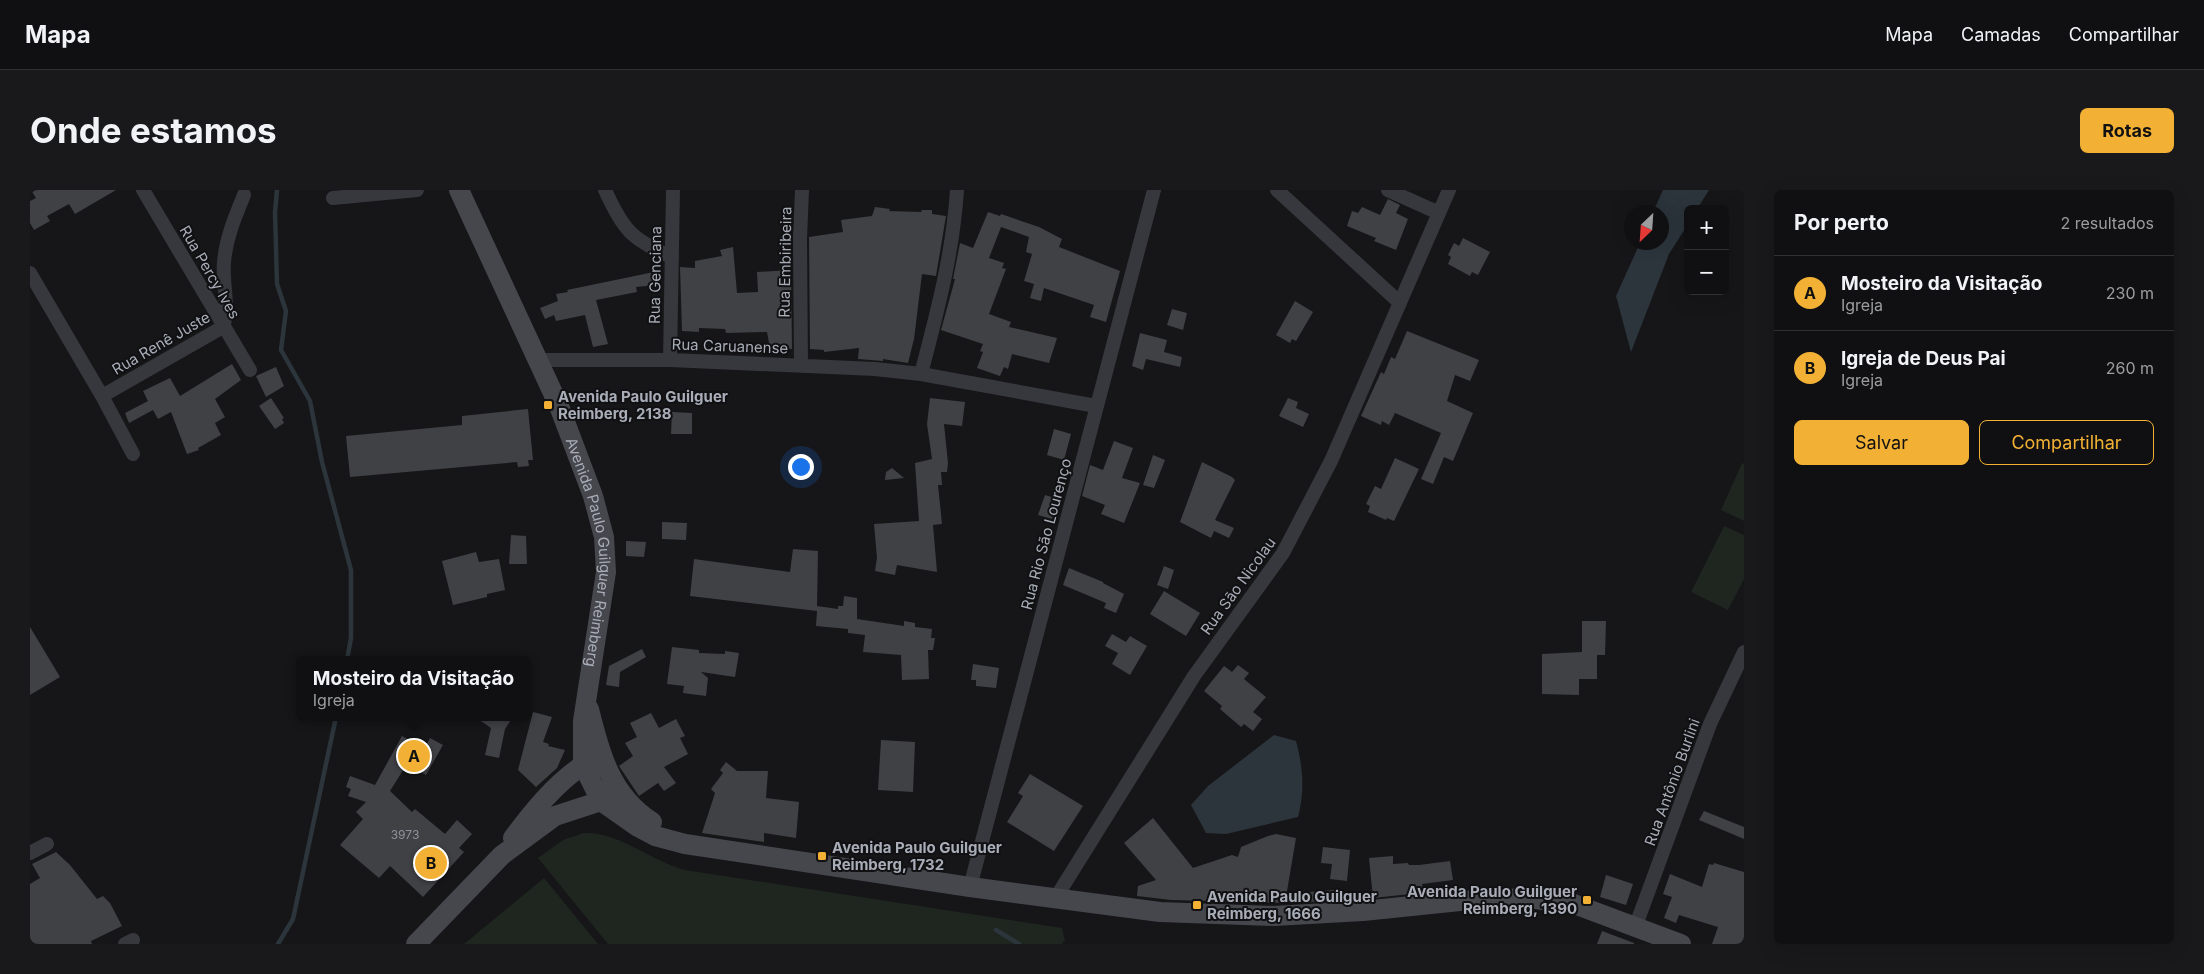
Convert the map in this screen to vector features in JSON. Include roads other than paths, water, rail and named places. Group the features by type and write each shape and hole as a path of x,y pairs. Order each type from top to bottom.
{"main road":[{"name":"Avenida Paulo Guilguer Reimberg","path":"459,190 538,360 576,449 593,496 604,537 606,572 582,738 583,765 609,807 655,836 685,844 970,887 1160,912 1274,916 1363,912 1460,901 1528,898 1574,904 1636,925 1681,944"},
{"name":"Avenida Paulo Guilguer Reimberg","path":"587,699 610,776 640,814 685,844"},
{"path":"416,944 502,855 522,826 552,790 583,765 610,776 609,807 580,807 555,816 502,855"}],"street":[{"name":"Rua Percy Ives","path":"143,190 222,327 250,370"},
{"path":"333,198 417,190"},
{"path":"604,190 629,234 646,246 672,257"},
{"name":"Rua Genciana","path":"670,360 673,190"},
{"name":"Rua Embiribeira","path":"801,365 800,239 802,190"},
{"path":"921,374 941,295 951,243 956,190"},
{"name":"Rua Rio São Lourenço","path":"970,887 1154,190"},
{"path":"1277,190 1400,303"},
{"path":"1388,190 1439,213"},
{"name":"Rua São Nicolau","path":"1055,899 1194,676 1283,553 1331,461 1449,190"},
{"name":"Rua Renê Juste","path":"102,396 222,327 226,311 224,262 227,240 244,196"},
{"path":"30,273 102,396 133,454"},
{"name":"Rua Caruanense","path":"538,360 670,360 801,365 921,374 1096,406"},
{"name":"Rua Antônio Burlini","path":"1636,925 1710,724 1744,652"},
{"path":"30,853 47,844"}],"waterway":[{"path":"277,190 275,212 277,284 286,311 281,350 310,401 322,462 351,570 351,638 348,656"},
{"path":"278,944 293,919 335,721"},
{"path":"996,930 1019,944"}],"place":[{"name":"Avenida Paulo Guilguer Reimberg, 2138","path":"548,405"},
{"name":"Mosteiro da Visitação","path":"414,756"},
{"name":"Avenida Paulo Guilguer Reimberg, 1732","path":"822,856"},
{"name":"Igreja de Deus Pai","path":"431,863"},
{"name":"Avenida Paulo Guilguer Reimberg, 1390","path":"1587,900"},
{"name":"Avenida Paulo Guilguer Reimberg, 1666","path":"1197,905"}]}
